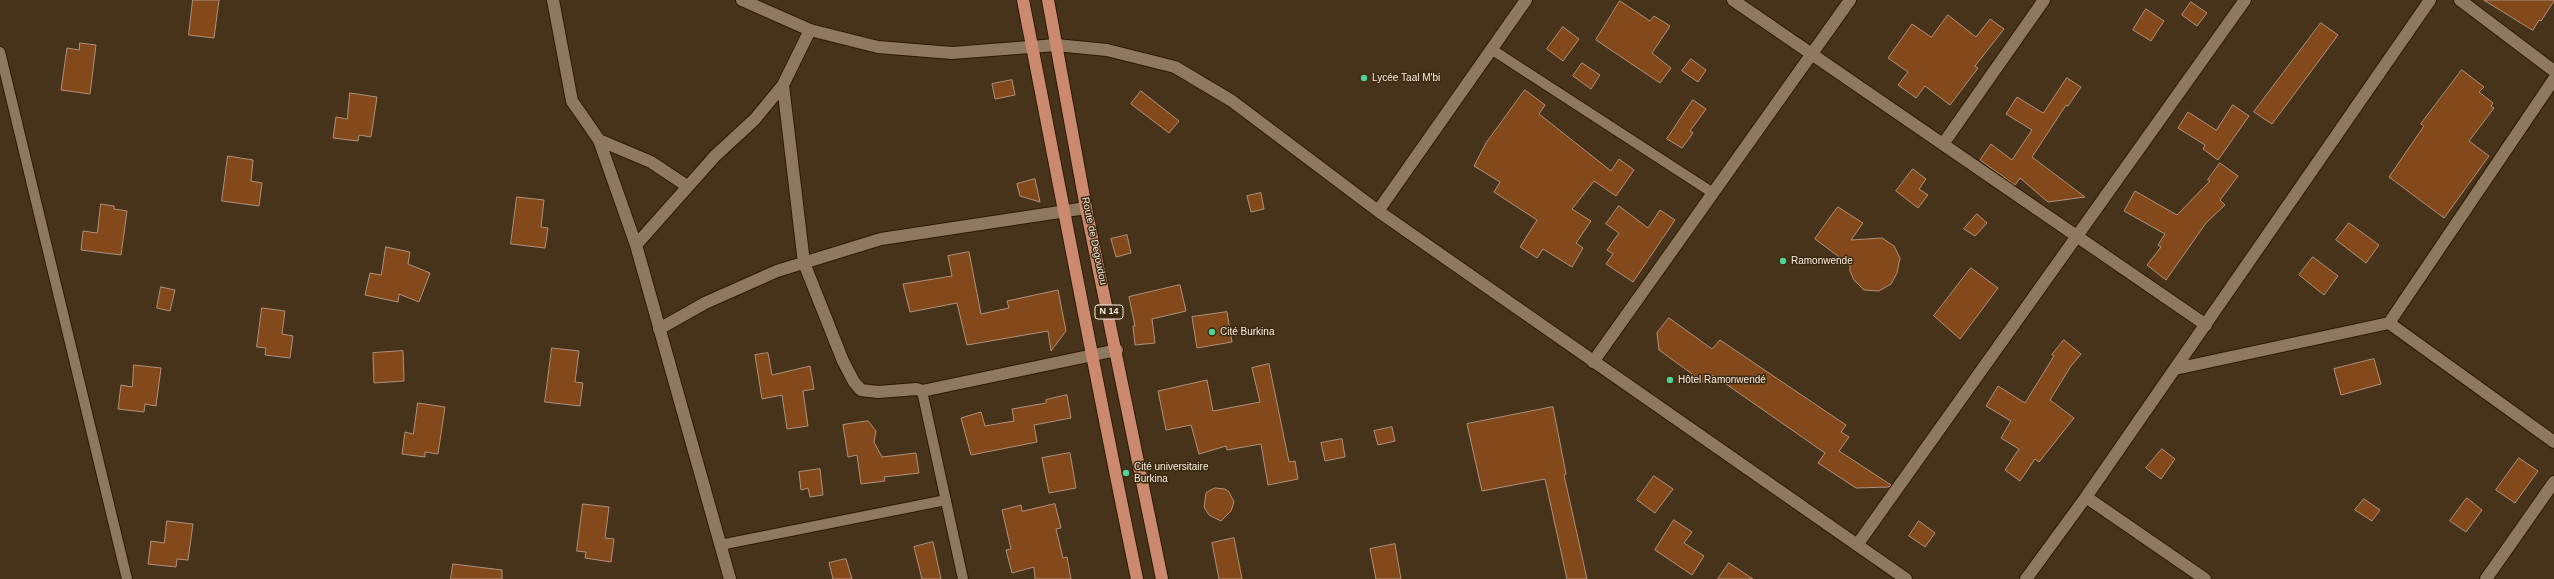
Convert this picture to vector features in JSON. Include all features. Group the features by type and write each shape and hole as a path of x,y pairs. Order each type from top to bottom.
{"main road":[{"name":"N 14","path":"1023,0 1046,112 1063,211 1091,356 1137,579"},
{"name":"N 14","path":"1048,0 1056,45"},
{"name":"Route de Degoudou","path":"1056,45 1086,208 1117,350 1162,579"}],"street":[{"path":"553,0 572,101 599,140 636,244 730,579"},
{"path":"742,0 810,30 878,47 952,53 1032,45 1056,45 1107,50 1175,67 1232,101 1378,211 1906,579"},
{"path":"1378,211 1526,0"},
{"path":"1733,0 2206,325"},
{"path":"1593,362 1850,0"},
{"path":"1943,144 2044,0"},
{"path":"1857,545 2245,0"},
{"path":"2026,579 2086,497 2430,0"},
{"path":"2460,0 2554,72"},
{"path":"636,244 733,137 755,119 783,85 810,30"},
{"path":"2175,369 2390,322 2554,79"},
{"path":"783,85 804,263 843,361 861,390 878,392 917,389 922,391 1117,350"},
{"path":"599,140 650,162 687,186"},
{"path":"659,329 705,302 777,271 881,239 1086,208"},
{"path":"2390,322 2554,442"},
{"path":"2487,578 2554,482"},
{"path":"2086,497 2205,579"}],"lane":[{"path":"1491,49 1713,193"},
{"path":"0,52 127,579"},
{"path":"922,391 963,579"},
{"path":"720,545 946,500"}],"building":[{"path":"193,0 219,0 214,38 189,35"},
{"path":"2484,0 2554,1 2541,21 2539,20 2533,30"},
{"path":"1620,1 1650,21 1654,16 1670,26 1652,53 1671,68 1660,83 1596,40"},
{"path":"2191,2 2207,13 2197,26 2182,15"},
{"path":"2146,9 2164,21 2151,41 2133,30"},
{"path":"1948,15 1976,37 1990,19 2004,29 1975,66 1978,68 1950,105 1925,86 1916,98 1898,85 1908,72 1888,58 1912,24 1931,37"},
{"path":"2321,23 2338,35 2272,124 2254,112"},
{"path":"1563,27 1579,39 1563,61 1547,49"},
{"path":"80,43 96,45 90,94 61,90 67,48 79,50"},
{"path":"1691,59 1706,70 1698,82 1682,71"},
{"path":"1582,63 1600,75 1591,89 1573,76"},
{"path":"2462,70 2484,87 2479,92 2493,103 2491,106 2494,108 2469,141 2489,156 2444,218 2389,177 2424,126 2421,124"},
{"path":"2067,78 2081,87 2068,106 2066,105 2032,157 2085,197 2048,202 2020,178 2015,185 1980,160 1991,144 2012,160 2032,130 2006,114 2017,97 2043,113"},
{"path":"1012,80 1015,95 995,99 992,84"},
{"path":"1525,90 1545,105 1539,114 1611,171 1619,159 1634,170 1616,196 1594,181 1572,209 1591,221 1576,243 1583,248 1572,267 1543,249 1537,258 1520,247 1537,220 1494,192 1500,182 1474,166 1486,143"},
{"path":"1141,91 1179,121 1169,133 1131,104"},
{"path":"350,93 377,97 371,137 359,135 358,141 333,138 336,117 347,119"},
{"path":"1693,100 1706,109 1690,131 1693,133 1682,148 1667,139"},
{"path":"2233,105 2249,116 2218,160 2203,149 2205,145 2178,128 2188,112 2216,130"},
{"path":"228,156 253,160 251,181 262,183 259,206 222,201"},
{"path":"2220,163 2238,176 2220,200 2225,205 2206,223 2166,280 2147,265 2161,247 2158,245 2165,234 2124,211 2135,191 2177,215 2210,181 2208,180"},
{"path":"1913,169 1926,179 1919,189 1928,195 1918,208 1896,191"},
{"path":"1035,179 1040,202 1020,196 1017,184"},
{"path":"1261,193 1264,209 1251,212 1247,196"},
{"path":"517,197 544,200 541,227 548,228 545,248 511,244"},
{"path":"101,204 114,206 114,209 127,211 121,255 81,250 83,231 97,233"},
{"path":"1619,206 1648,228 1660,210 1675,220 1633,282 1606,264 1613,254 1607,250 1619,233 1606,224"},
{"path":"1838,207 1863,223 1851,240 1882,238 1894,246 1900,258 1897,273 1891,284 1879,291 1864,290 1854,280 1850,271 1850,265 1815,239"},
{"path":"1977,214 1987,223 1975,236 1964,229"},
{"path":"2349,223 2379,245 2366,263 2336,240"},
{"path":"1127,235 1131,253 1116,257 1111,239"},
{"path":"386,247 410,252 408,264 430,273 419,302 399,294 398,302 365,295 370,273 381,275"},
{"path":"969,252 981,314 1009,308 1007,301 1058,290 1066,331 1051,351 1048,331 967,345 957,303 910,312 903,284 952,276 948,256"},
{"path":"2313,257 2338,276 2324,295 2299,275"},
{"path":"1971,268 1998,288 1960,339 1934,316"},
{"path":"1180,285 1186,311 1152,319 1155,343 1135,345 1133,326 1135,326 1129,297"},
{"path":"161,287 175,290 170,311 157,308"},
{"path":"262,308 285,311 282,334 293,336 290,358 265,355 266,348 257,347"},
{"path":"1227,312 1232,342 1197,348 1192,317"},
{"path":"1669,318 1712,349 1720,340 1846,425 1841,432 1849,437 1839,451 1891,485 1889,487 1856,488 1818,463 1825,453 1713,375 1706,384 1659,350 1657,333"},
{"path":"2064,340 2081,354 2071,366 2050,400 2074,418 2039,462 2035,459 2020,481 2005,470 2019,449 2001,438 2011,421 1986,406 1998,386 2025,403 2054,356 2052,355"},
{"path":"552,348 579,351 575,382 583,383 580,406 545,402"},
{"path":"403,351 404,381 374,383 373,353"},
{"path":"768,353 772,375 810,366 814,389 803,391 808,426 787,429 782,395 762,399 755,355"},
{"path":"2374,359 2381,384 2341,395 2334,369"},
{"path":"1269,364 1289,462 1295,461 1298,479 1268,485 1261,444 1227,450 1226,446 1199,454 1191,425 1166,430 1158,391 1207,380 1213,411 1260,402 1252,368"},
{"path":"134,365 161,368 156,406 145,404 144,412 118,409 121,385 132,387"},
{"path":"1067,395 1071,418 1034,425 1037,442 971,455 961,418 981,412 985,426 1014,421 1012,409 1046,403 1046,400"},
{"path":"418,403 445,407 438,454 425,452 425,457 402,454 405,432 413,434"},
{"path":"1553,407 1566,474 1564,475 1587,579 1567,579 1545,479 1482,491 1467,424"},
{"path":"868,421 876,431 874,442 882,457 916,453 919,473 884,477 885,481 861,484 857,455 848,457 843,425"},
{"path":"1392,427 1395,441 1378,445 1374,431"},
{"path":"1342,439 1345,457 1325,461 1321,443"},
{"path":"2162,449 2175,459 2161,479 2146,468"},
{"path":"1070,453 1076,488 1049,493 1042,458"},
{"path":"2519,458 2538,471 2515,503 2496,490"},
{"path":"820,469 823,495 810,497 808,488 801,490 799,472"},
{"path":"1654,476 1673,489 1655,513 1637,500"},
{"path":"1215,488 1225,489 1229,492 1234,502 1231,511 1221,521 1209,515 1204,507 1206,493"},
{"path":"2467,498 2482,510 2466,532 2450,521"},
{"path":"2364,499 2380,510 2372,521 2355,510"},
{"path":"583,504 609,507 605,538 614,539 611,562 585,558 586,552 577,551"},
{"path":"1055,504 1061,528 1056,529 1063,558 1067,557 1071,579 1035,579 1034,567 1012,573 1006,550 1011,549 1002,510 1021,505 1022,511"},
{"path":"1674,520 1692,532 1684,543 1704,556 1692,575 1655,550"},
{"path":"167,521 193,524 188,560 177,559 176,567 148,564 151,541 164,543"},
{"path":"1919,521 1935,533 1925,547 1909,536"},
{"path":"1234,538 1242,579 1219,579 1212,543"},
{"path":"933,542 941,579 922,579 914,547"},
{"path":"1395,544 1401,579 1376,579 1370,549"},
{"path":"846,559 852,579 833,579 829,563"},
{"path":"1729,563 1753,579 1718,579"},
{"path":"453,564 502,570 502,579 451,579"}],"place":[{"name":"Lycée Taal M'bi","path":"1364,78"},
{"name":"Ramonwende","path":"1783,261"},
{"name":"Cité Burkina","path":"1212,332"},
{"name":"Hôtel Ramonwendé","path":"1670,380"},
{"name":"Cité universitaire Burkina","path":"1126,473"}]}
